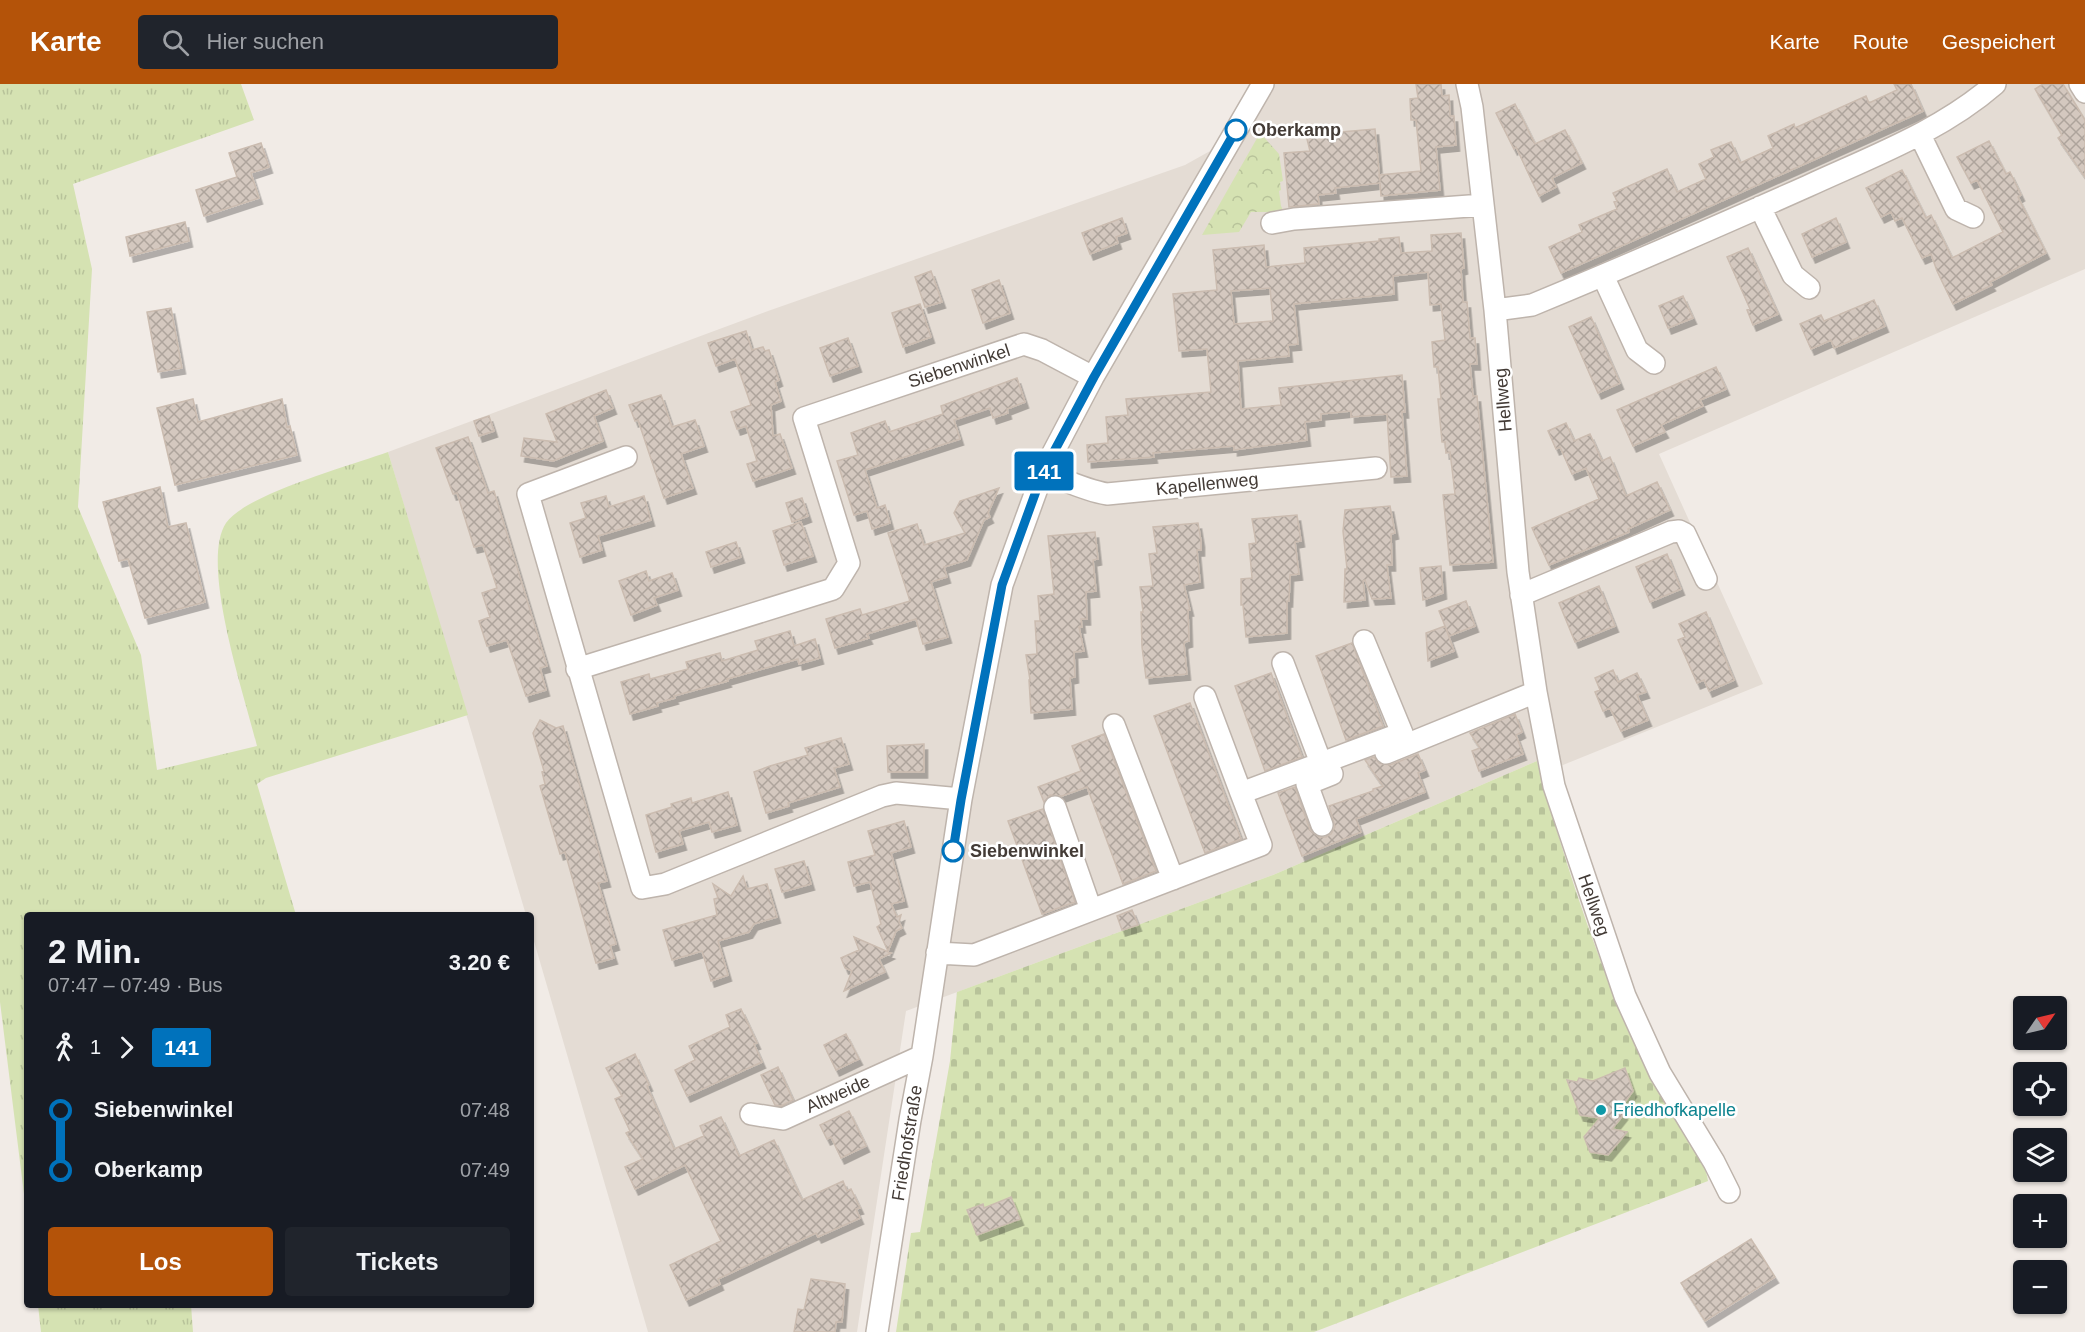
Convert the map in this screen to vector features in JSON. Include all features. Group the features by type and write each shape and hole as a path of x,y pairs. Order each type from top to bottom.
{"street":[{"name":"Friedhofstraße","path":"876,1332 922,1056 961,800 1002,585 1043,472 1094,377 1263,84"},
{"name":"Hellweg","path":"1467,84 1472,107 1495,310 1521,595 1554,786 1625,996 1660,1073 1730,1192"},
{"path":"1495,310 1532,305 1603,276 1920,135 1955,114 1995,84"},
{"path":"2080,84 2085,92"},
{"path":"1920,135 1956,209 1973,217"},
{"path":"1272,223 1483,204"},
{"path":"1760,207 1793,275 1809,288"},
{"path":"1603,276 1637,350 1654,363"},
{"name":"Siebenwinkel","path":"577,669 833,589 849,563 804,418 1024,344 1042,350 1094,377"},
{"path":"626,457 528,494 642,888 665,884 882,796 896,793 961,800"},
{"name":"Kapellenweg","path":"1043,472 1086,490 1107,494 1376,468"},
{"path":"1521,595 1671,532 1679,531 1685,534 1706,579"},
{"path":"1241,793 1402,733 1364,641"},
{"path":"1283,663 1322,763"},
{"path":"1322,825 1307,784 1536,692"},
{"path":"937,953 974,956 1261,845 1205,697"},
{"path":"1114,725 1173,879"},
{"path":"1055,807 1091,910"},
{"name":"Altweide","path":"751,1114 783,1119 922,1056"}],"shaded area":[{"path":"1263,84 2085,84 2085,269 1659,454 1763,684 1558,767 1537,761 1273,875 906,1011 857,1332 648,1332 534,941 534,912 525,912 388,452 768,311 1185,165 1228,141"}],"green space":[{"path":"0,84 241,84 254,120 73,184 92,269 78,507 141,655 157,770 257,746 235,666 221,599 218,569 219,542 226,523 237,512 277,491 388,452 468,715 266,778 257,784 295,912 24,912 24,1194 0,1002"},
{"path":"1260,133 1279,154 1283,181 1280,182 1281,190 1279,191 1284,212 1251,212 1239,232 1202,235"},
{"path":"1537,761 1557,832 1605,973 1634,1041 1660,1093 1703,1162 1708,1181 1314,1332 896,1332 911,1233 920,1232 950,1061 957,992 1273,875"},
{"path":"38,1308 191,1308 193,1332 41,1332"}],"building":[{"path":"1416,84 1441,84 1442,96 1449,95 1450,116 1454,116 1456,145 1436,147 1440,190 1381,196 1380,183 1335,188 1336,193 1318,195 1319,204 1289,207 1284,153 1310,151 1306,135 1375,129 1379,175 1421,171 1416,120 1411,120 1410,99 1418,98"},
{"path":"1894,84 1911,84 1923,111 1561,273 1549,247 1582,232 1579,225 1617,209 1614,202 1617,201 1613,193 1667,169 1677,192 1706,179 1699,164 1714,157 1711,150 1731,142 1740,163 1773,148 1768,136 1794,124 1795,128 1866,96 1869,103 1897,90"},
{"path":"2043,84 2063,84 2085,120 2085,177 2058,138 2062,135 2035,89"},
{"path":"1515,104 1535,144 1565,130 1582,163 1552,178 1556,187 1539,196 1516,147 1514,149 1496,113"},
{"path":"1989,141 2006,174 2010,172 2021,195 2018,197 2046,253 1990,282 1992,285 1953,304 1931,254 1922,258 1902,218 1895,221 1891,212 1881,217 1866,188 1902,170 1926,218 1931,215 1952,258 2003,232 1977,180 1971,183 1957,157"},
{"path":"261,143 269,167 251,173 259,198 204,216 196,190 237,177 229,153"},
{"path":"1122,218 1127,233 1116,237 1118,243 1090,254 1082,233"},
{"path":"1836,218 1846,242 1812,257 1802,234"},
{"path":"185,222 189,241 130,256 126,237"},
{"path":"1461,233 1464,268 1461,269 1463,302 1467,302 1470,338 1475,338 1477,364 1470,364 1473,396 1477,396 1493,562 1450,565 1443,495 1455,494 1450,452 1446,453 1445,442 1442,442 1438,367 1434,367 1432,342 1445,340 1441,304 1430,305 1428,272 1393,276 1394,294 1294,304 1298,344 1288,345 1289,356 1238,361 1241,409 1281,405 1279,388 1402,375 1405,412 1402,412 1407,476 1391,477 1387,414 1351,417 1351,411 1321,414 1321,420 1305,422 1307,440 1234,450 1234,446 1153,453 1154,457 1088,462 1087,445 1108,443 1106,417 1128,415 1126,399 1211,392 1207,349 1179,351 1173,294 1217,290 1213,250 1264,245 1266,267 1305,263 1304,248 1399,237 1401,253 1432,251 1431,235","holes":["1270,288 1273,321 1234,324 1231,291"]},
{"path":"1748,248 1778,314 1753,325 1747,310 1750,309 1727,257"},
{"path":"931,271 942,302 925,307 915,277"},
{"path":"999,280 1010,313 983,323 972,290"},
{"path":"1683,296 1693,318 1668,328 1659,306"},
{"path":"1874,300 1885,326 1834,348 1831,340 1811,349 1800,324 1821,315 1824,321"},
{"path":"920,304 931,337 903,347 892,313"},
{"path":"171,308 182,368 158,372 147,312"},
{"path":"1591,317 1620,383 1598,393 1569,327"},
{"path":"746,331 752,350 763,347 765,351 769,350 779,380 775,382 781,401 771,405 773,436 780,434 792,468 753,481 747,464 757,461 746,426 737,429 731,412 751,405 735,359 716,366 708,343"},
{"path":"848,338 858,366 830,376 820,348"},
{"path":"1716,367 1726,389 1700,400 1703,406 1661,425 1665,432 1633,446 1617,410"},
{"path":"1017,378 1025,402 1007,409 1008,413 993,418 990,408 954,420 960,439 865,470 877,508 885,505 890,523 872,529 867,511 854,515 837,461 858,455 851,433 885,421 889,432 943,414 941,406"},
{"path":"606,390 613,408 594,416 603,441 553,461 521,456 524,438 557,442 546,414"},
{"path":"661,395 672,427 695,420 704,446 681,454 693,488 664,498 638,420 635,421 629,405"},
{"path":"193,399 198,422 282,399 287,427 290,426 297,455 175,485 157,408"},
{"path":"489,416 494,431 479,436 474,421"},
{"path":"1566,423 1574,441 1590,434 1602,461 1610,457 1626,496 1657,482 1670,510 1628,529 1629,532 1549,565 1532,528 1599,499 1586,468 1572,474 1560,447 1556,449 1548,431"},
{"path":"468,437 488,493 494,491 547,666 540,668 546,690 526,696 507,640 487,646 479,621 490,617 482,593 497,588 483,545 474,547 457,493 453,494 436,448"},
{"path":"160,487 168,527 186,523 205,602 145,618 128,559 119,561 103,502"},
{"path":"999,488 988,513 990,517 984,520 967,560 944,567 947,577 931,582 948,637 923,644 916,619 867,634 869,638 835,648 826,619 860,609 862,615 910,601 888,533 917,524 924,545 965,533 954,513 960,501"},
{"path":"606,496 609,507 644,496 651,520 598,536 602,550 580,557 570,523 586,518 581,503"},
{"path":"802,498 808,516 792,522 786,503"},
{"path":"1390,506 1395,533 1391,534 1392,565 1387,565 1391,598 1372,599 1365,580 1363,581 1365,600 1344,602 1345,569 1347,569 1343,531 1345,510"},
{"path":"1297,515 1301,541 1295,542 1299,574 1290,575 1287,633 1246,637 1243,605 1241,605 1241,579 1252,578 1249,544 1256,543 1252,519"},
{"path":"801,522 813,556 784,565 773,531"},
{"path":"1198,523 1201,541 1201,550 1197,550 1200,582 1184,585 1190,610 1188,610 1189,641 1184,644 1187,674 1146,678 1142,647 1141,612 1143,612 1140,587 1153,586 1149,554 1157,553 1153,527"},
{"path":"1095,532 1098,559 1093,560 1096,591 1086,592 1087,619 1081,619 1082,627 1079,627 1084,651 1074,652 1075,677 1070,678 1072,709 1031,713 1030,680 1026,655 1037,654 1035,621 1040,621 1038,596 1054,594 1048,536"},
{"path":"736,542 741,557 711,567 706,552"},
{"path":"1667,554 1681,589 1650,602 1636,567"},
{"path":"1441,566 1443,593 1423,600 1420,568"},
{"path":"646,571 649,581 672,573 678,590 654,598 657,605 631,615 619,581"},
{"path":"1599,586 1615,626 1575,642 1559,603"},
{"path":"1466,601 1475,626 1449,636 1439,611"},
{"path":"1706,612 1734,680 1709,691 1704,680 1697,683 1678,640 1685,637 1679,624"},
{"path":"1445,626 1454,651 1428,661 1426,633"},
{"path":"790,631 794,646 815,639 820,658 799,664 798,659 727,679 728,681 674,696 675,698 657,703 658,706 630,714 621,682 649,674 650,679 688,669 686,662 720,653 722,661 758,650 755,641"},
{"path":"1352,643 1383,726 1346,740 1316,656"},
{"path":"1613,670 1618,682 1637,673 1646,692 1637,695 1648,720 1621,731 1610,708 1603,711 1595,692 1600,690 1595,678"},
{"path":"1271,673 1302,757 1265,771 1235,686"},
{"path":"1190,703 1241,839 1205,853 1154,716"},
{"path":"1515,714 1522,732 1516,735 1523,754 1479,771 1472,751 1480,748 1470,733"},
{"path":"540,720 556,728 563,726 607,881 598,883 616,944 610,946 614,958 596,963 565,852 560,854 540,786 545,784 542,772 544,771 533,733"},
{"path":"1104,734 1156,871 1123,884 1087,787 1062,796 1050,795 1044,802 1038,787 1081,771 1072,746"},
{"path":"841,738 849,764 834,768 840,787 788,803 789,806 766,813 754,772 808,755 805,748"},
{"path":"924,744 924,772 888,772 887,746"},
{"path":"1418,754 1425,770 1418,773 1425,792 1356,819 1361,832 1302,856 1278,793 1295,787 1310,830 1319,837 1326,837 1335,827 1329,806 1383,786 1365,760 1374,757 1379,763 1390,765"},
{"path":"728,792 737,825 712,832 709,822 679,831 683,844 656,852 646,815 691,798 692,803"},
{"path":"1043,809 1075,902 1042,914 1008,821"},
{"path":"904,821 911,847 891,853 904,901 891,904 897,917 901,915 899,922 902,928 896,931 888,951 877,927 881,924 870,882 854,886 848,862 875,855 868,831"},
{"path":"804,861 811,884 782,892 775,869"},
{"path":"743,876 747,889 767,884 777,917 754,924 749,932 718,941 728,975 711,981 702,951 672,960 663,930 717,915 714,899 718,898 713,884 731,896"},
{"path":"1132,910 1138,925 1122,930 1117,916"},
{"path":"854,937 891,953 879,959 885,972 844,991 852,971 845,968 841,958 859,950"},
{"path":"741,1009 757,1043 754,1044 762,1062 687,1096 675,1070 695,1060 689,1046 730,1027 726,1015"},
{"path":"846,1034 859,1059 836,1070 824,1045"},
{"path":"635,1054 674,1149 704,1136 700,1126 721,1117 739,1156 774,1140 802,1200 843,1181 847,1191 851,1189 860,1208 856,1209 860,1218 818,1237 816,1233 718,1279 720,1284 686,1300 670,1265 721,1241 685,1165 635,1189 625,1167 643,1159 626,1133 630,1131 615,1099 622,1096 606,1068"},
{"path":"778,1067 793,1100 781,1106 775,1105 761,1075"},
{"name":"Friedhofkapelle","path":"1625,1068 1633,1091 1622,1106 1624,1114 1612,1129 1627,1132 1608,1155 1590,1152 1584,1137 1600,1118 1580,1115 1567,1080 1577,1082 1579,1078 1593,1081"},
{"path":"849,1111 866,1146 841,1158 831,1137 827,1139 820,1125"},
{"path":"1011,1197 1020,1219 977,1235 967,1210 983,1204 984,1208"},
{"path":"1751,1239 1775,1277 1705,1321 1681,1283"},
{"path":"811,1279 845,1284 842,1322 836,1322 835,1332 794,1332 798,1309 804,1310"}],"bus line":[{"name":"141","path":"953,851 1002,585 1043,472 1094,377 1236,130"}],"place":[{"name":"Oberkamp","path":"1236,130"},
{"name":"Siebenwinkel","path":"953,851"},
{"name":"Friedhofkapelle","path":"1601,1110"}]}
